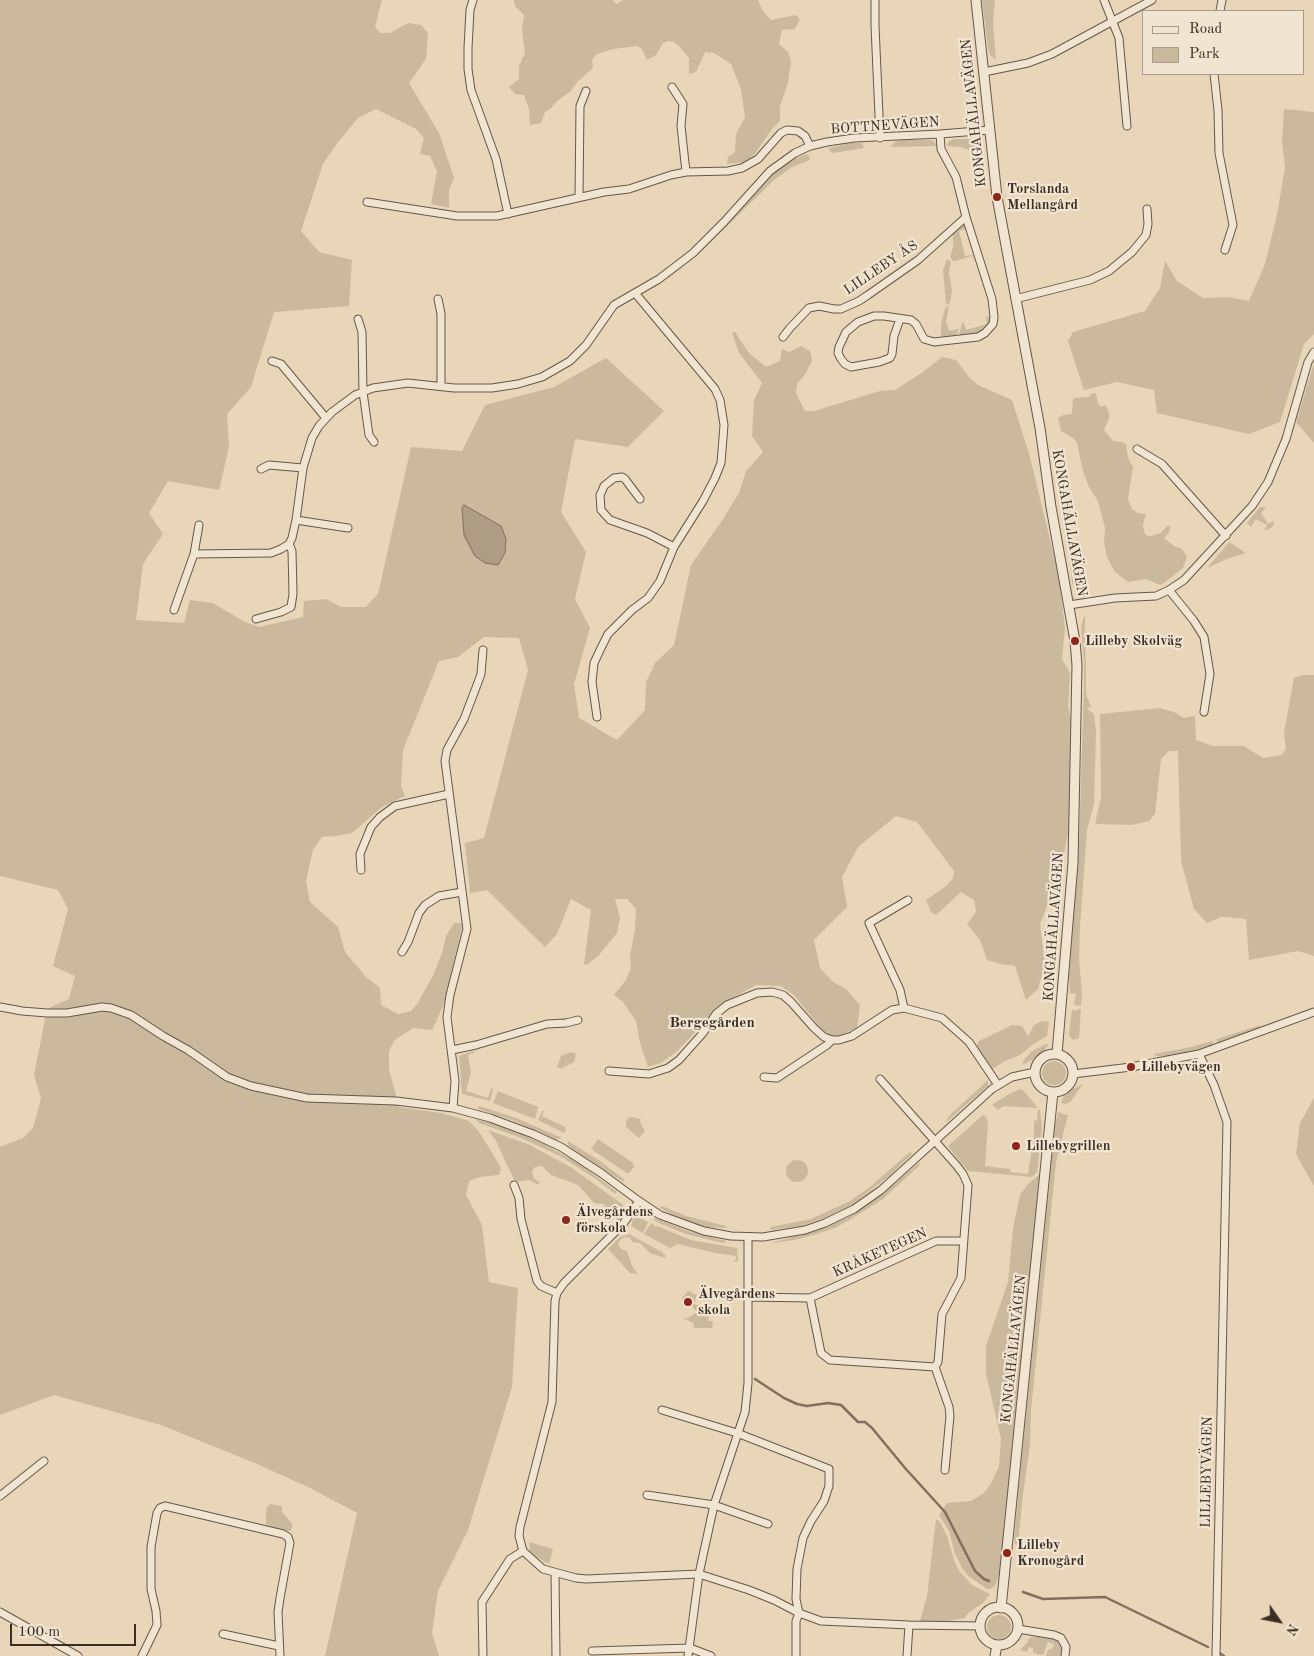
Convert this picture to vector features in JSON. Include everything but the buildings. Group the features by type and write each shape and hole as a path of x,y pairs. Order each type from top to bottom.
{"street":[{"path":"473,0 470,10 468,48 471,90 496,159 508,214"},
{"path":"875,0 880,138"},
{"name":"KONGAHÄLLAVÄGEN","path":"976,0 997,197 1040,428 1051,508 1073,625 1077,665 1073,873 1057,1054"},
{"path":"1104,0 1119,38 1127,126"},
{"path":"984,72 1028,63 1052,54 1152,0"},
{"path":"1214,75 1218,110 1217,142 1233,225 1225,250"},
{"path":"672,87 683,104 681,126 686,172"},
{"path":"579,197 580,106 586,91"},
{"path":"367,202 457,216 497,216 579,197 629,189 670,175 686,172 728,171 742,168 758,160 781,133 787,130 798,131 805,136 810,146"},
{"name":"BOTTNEVÄGEN","path":"289,544 296,520 303,468 312,438 326,418 346,401 373,388 408,383 454,388 492,388 530,381 551,373 570,362 579,354 614,305 659,279 693,253 770,171 781,162 810,146 854,138 880,138 990,130"},
{"path":"900,319 894,336 890,358 851,367 841,359 838,353 841,339 858,322 876,316 900,319 914,322 922,336 930,341 978,337 991,328 994,317 992,299 966,217 956,177 941,149 940,134"},
{"path":"1015,299 1090,280 1109,271 1132,252 1146,235 1148,224 1147,209"},
{"name":"LILLEBY ÅS","path":"783,337 809,308 819,306 834,310 859,301 918,260 966,217"},
{"path":"597,717 592,682 594,663 608,634 654,592 674,547 703,501 718,470 724,425 722,409 715,389 634,293"},
{"path":"438,299 441,386"},
{"path":"358,319 362,332 363,392 369,435 374,442"},
{"path":"1069,605 1116,598 1156,596 1184,580 1252,506 1271,476 1286,439 1308,362 1314,352"},
{"path":"272,361 281,364 326,418"},
{"path":"1137,449 1162,464 1226,536"},
{"path":"261,469 269,465 303,468"},
{"path":"640,499 625,479 622,477 614,478 604,486 600,495 601,510 610,520 647,533 674,547"},
{"path":"296,520 348,528"},
{"path":"174,610 194,554 199,525"},
{"path":"194,554 271,552 281,550 289,544 292,551 293,594 291,607 256,619"},
{"path":"1169,590 1194,621 1204,637 1210,674 1204,712"},
{"path":"453,1108 455,1081 447,1018 450,995 467,929 445,761 447,750 464,719 481,674 483,650"},
{"path":"361,870 360,854 371,827 380,817 396,806 449,794"},
{"path":"402,952 408,942 419,913 425,906 439,896 462,892"},
{"path":"904,1008 900,990 870,923 908,900"},
{"path":"609,1071 648,1074 668,1068 679,1060 703,1033 716,1014 727,1005 757,993 772,992 783,995 814,1028 824,1037 832,1040 852,1036 892,1010 904,1008 942,1018 969,1042 998,1085"},
{"path":"0,1007 47,1013 67,1013 102,1007 111,1008 131,1015 195,1054 227,1077 251,1086 308,1098 396,1101 453,1108 490,1118 560,1147 601,1173 660,1215 715,1234 748,1237 778,1235 805,1230 840,1216 868,1200 998,1085 1012,1077 1035,1072"},
{"path":"1073,1074 1131,1067 1199,1054 1314,1012"},
{"path":"452,1050 476,1045 547,1024 578,1020"},
{"path":"764,1077 777,1078 828,1045 832,1040"},
{"path":"1057,1054 1069,1062 1073,1074 1067,1088 1053,1092 1046,1091 1036,1080 1035,1072 1041,1060 1048,1055 1057,1054"},
{"name":"LILLEBYVÄGEN","path":"1199,1054 1214,1085 1227,1122 1216,1656"},
{"path":"880,1080 963,1174 968,1185 960,1278 942,1314 938,1362 935,1367 949,1407 950,1416 945,1470"},
{"name":"KONGAHÄLLAVÄGEN","path":"1002,1608 1053,1092"},
{"path":"514,1184 519,1198 521,1220 537,1281 541,1286 557,1293"},
{"path":"639,1201 623,1224 564,1283 554,1301 552,1402 520,1527 519,1536 523,1551 535,1563 554,1573 585,1579 699,1574 749,1590 799,1613 822,1621 980,1626"},
{"path":"688,1656 699,1574 714,1505 745,1412 748,1383 748,1237"},
{"name":"KRÅKETEGEN","path":"748,1297 810,1298 936,1241 963,1242"},
{"path":"810,1298 821,1353 830,1360 935,1367"},
{"path":"662,1410 737,1433 829,1469 829,1486 824,1501 802,1540 797,1569 796,1599 799,1613 796,1621 796,1656"},
{"path":"0,1496 44,1461"},
{"path":"647,1495 714,1505 768,1524"},
{"path":"142,1656 157,1625 151,1588 151,1547 157,1513 160,1508 165,1506 283,1534 288,1537 290,1543 280,1598 280,1656"},
{"path":"483,1656 482,1602 510,1559 523,1551"},
{"path":"554,1573 556,1656"},
{"path":"994,1608 1002,1608 1014,1615 1018,1629 1011,1641 997,1646 984,1639 980,1626 986,1612 994,1608"},
{"path":"0,1612 78,1656"},
{"path":"907,1656 909,1625"},
{"path":"1018,1629 1054,1635 1061,1638 1066,1647 1065,1656"},
{"path":"223,1634 279,1646"},
{"path":"996,1656 997,1646"},
{"path":"592,1651 690,1648 711,1656"}],"green space":[{"path":"0,0 382,0 375,27 380,33 390,33 408,23 421,25 428,33 426,59 409,83 439,133 454,178 449,190 449,208 431,204 437,171 430,156 420,154 424,138 416,129 376,109 358,118 338,142 323,164 301,231 319,252 352,260 349,306 274,312 251,387 227,414 229,447 219,490 168,481 149,513 163,534 143,564 136,620 184,623 190,600 213,603 243,621 259,627 303,617 304,601 326,599 341,607 366,607 378,594 411,447 462,451 485,405 554,387 606,358 664,411 628,447 575,439 561,512 586,552 575,599 590,628 574,684 579,718 617,740 645,710 646,682 655,663 674,645 691,565 739,493 746,471 763,452 752,436 754,400 762,383 739,353 732,333 735,332 749,353 766,367 780,361 782,349 789,352 801,346 810,351 812,361 797,384 796,393 805,411 814,411 880,391 895,390 942,357 956,360 978,385 1012,400 1030,457 1059,577 1065,628 1062,659 1070,673 1068,707 1074,733 1070,825 1060,872 1040,924 1045,965 1038,989 1026,1000 1015,966 987,960 980,940 967,924 976,912 974,900 961,892 936,915 931,912 926,900 946,886 953,878 954,871 917,822 896,816 858,847 842,877 847,907 814,940 820,968 833,982 846,989 860,1005 857,1028 839,1036 826,1035 794,995 781,986 756,985 718,1006 676,1052 661,1063 648,1067 640,1043 636,1021 623,1002 614,995 626,980 631,968 630,956 635,929 636,909 627,899 615,899 620,918 617,933 599,955 587,965 584,964 591,910 571,899 557,934 545,947 487,890 470,893 465,843 484,838 528,670 519,638 484,637 458,657 439,661 403,750 401,787 405,796 382,807 352,833 322,837 313,850 306,881 310,902 338,927 345,952 367,978 380,988 381,1005 398,1014 411,1011 417,1004 433,976 446,936 454,923 463,923 444,1004 432,1030 413,1028 395,1040 389,1051 389,1069 399,1107 441,1113 469,1121 480,1133 501,1168 499,1175 480,1177 469,1181 466,1195 482,1225 489,1282 518,1288 512,1387 468,1530 438,1591 432,1633 439,1656 325,1656 357,1513 310,1488 257,1464 161,1425 54,1395 0,1415 0,1147 23,1138 33,1128 41,1098 34,1075 47,1009 69,999 75,976 53,966 68,909 58,890 0,876"},
{"path":"514,0 613,0 616,4 623,0 758,0 763,11 771,20 796,15 800,19 795,29 782,30 779,44 788,52 791,61 788,83 780,106 780,121 754,155 745,162 727,164 728,157 735,152 736,134 745,118 741,89 731,64 714,53 705,52 696,72 689,74 689,58 674,42 668,41 663,43 656,55 647,60 642,49 637,46 613,49 597,54 592,60 593,68 577,82 571,91 545,112 541,123 530,125 529,109 524,95 515,94 509,87 519,79 519,66 525,53 522,30 524,15 515,6"},
{"path":"982,0 995,0 993,22 996,60 991,56 988,49"},
{"path":"1284,109 1314,112 1314,334 1304,344 1280,422 1249,434 1157,413 1154,390 1117,382 1084,390 1068,341 1073,332 1145,311 1160,288 1165,261 1177,281 1203,298 1228,297 1249,301 1265,264 1277,215 1285,167 1282,142"},
{"path":"954,139 969,139 977,142 982,147 984,154 961,147 947,146 948,142"},
{"path":"932,140 938,146 891,147 896,141"},
{"path":"850,143 862,143 864,148 833,153 829,150 829,148"},
{"path":"806,154 810,160 792,167 774,180 706,247 670,277 644,291 667,278 704,247 774,172"},
{"path":"963,224 966,229 959,231 965,256 973,255 975,262 972,256 955,261 950,257 953,247 953,231"},
{"path":"947,259 951,262 949,273 952,291 950,303 946,305 943,270"},
{"path":"949,306 946,321 949,331 959,329 956,336 945,338 941,335 941,324 945,308"},
{"path":"987,316 990,322 985,329 974,334 958,336 962,322 966,330 987,324"},
{"path":"1314,363 1314,443 1296,422"},
{"path":"1093,393 1096,394 1098,404 1102,407 1106,406 1110,416 1104,430 1113,441 1126,444 1128,458 1133,467 1128,499 1132,509 1138,513 1146,514 1143,525 1144,532 1147,536 1151,536 1161,533 1167,526 1171,526 1164,538 1174,546 1182,549 1187,557 1183,568 1160,585 1146,579 1128,582 1115,572 1107,557 1104,543 1105,528 1098,501 1089,487 1083,471 1077,443 1073,438 1061,431 1058,418 1063,415 1072,414 1073,399 1088,397"},
{"path":"1260,507 1266,508 1261,513 1268,524 1273,521 1274,523 1267,530 1264,530 1267,525 1256,519 1251,527 1247,523"},
{"path":"1229,542 1246,553 1207,568"},
{"path":"1073,550 1077,562 1081,593 1074,588 1072,582 1069,551"},
{"path":"1085,616 1086,694 1091,707 1086,708 1094,714 1096,731 1094,804 1087,830 1080,926 1081,1006 1074,1005 1076,994 1070,993 1069,974 1079,844 1084,687 1081,628"},
{"path":"1303,675 1314,675 1314,956 1298,951 1249,960 1246,919 1221,917 1207,923 1194,909 1181,861 1178,751 1169,751 1161,759 1155,814 1149,821 1132,825 1095,824 1101,798 1100,714 1160,708 1174,712 1184,718 1195,716 1196,740 1213,746 1244,746 1263,758 1282,755 1286,749 1284,733 1294,678"},
{"path":"1078,1009 1081,1010 1079,1038 1073,1040 1069,1035 1072,1010 1077,1011"},
{"path":"1042,1021 1049,1022 1047,1036 1020,1055 1005,1061 991,1070 976,1048 979,1041 1012,1025 1022,1026 1028,1036 1034,1025"},
{"path":"1260,1025 1259,1028 1217,1044 1217,1039"},
{"path":"1213,1041 1213,1046 1174,1056 1156,1056 1154,1054 1191,1047"},
{"path":"1049,1044 1041,1055 1022,1065 1032,1051"},
{"path":"473,1051 476,1052 468,1055 471,1072 466,1091 488,1098 491,1088 493,1089 490,1101 462,1094 459,1056"},
{"path":"571,1052 576,1054 574,1062 561,1069 557,1067 561,1056"},
{"path":"1054,1061 1063,1064 1066,1073 1063,1082 1054,1085 1045,1082 1042,1073 1045,1064"},
{"path":"988,1080 988,1086 946,1122 948,1117"},
{"path":"1083,1084 1071,1101 1066,1104 1061,1103 1064,1095"},
{"path":"1020,1089 1024,1091 1038,1108 1003,1106 998,1110 992,1105 1009,1094"},
{"path":"498,1091 538,1107 535,1119 493,1103"},
{"path":"1314,1098 1314,1186 1296,1154 1300,1123"},
{"path":"479,1106 516,1118 562,1138 556,1140 512,1120 478,1109"},
{"path":"1038,1109 1040,1110 1042,1129 1037,1172 1032,1177 968,1171 949,1148 949,1145 983,1115 986,1117 988,1124 985,1166 1010,1169 1010,1172 1028,1174 1034,1135 1034,1120 1037,1121"},
{"path":"542,1111 544,1111 542,1116 565,1127 564,1133 538,1120"},
{"path":"1058,1112 1068,1115 1056,1162 1031,1410 1030,1445 1018,1545 1015,1544 1014,1540 1019,1484 1055,1124"},
{"path":"628,1118 641,1119 640,1122 645,1131 639,1138 626,1127"},
{"path":"475,1119 499,1125 542,1143 581,1165 617,1192 615,1194 596,1179 560,1156 521,1138 479,1123"},
{"path":"488,1130 530,1145 572,1168 622,1204 626,1214 619,1224 613,1224 617,1218 614,1211 608,1210 604,1204 594,1203 578,1185 551,1175 542,1166 535,1167 532,1172 534,1179 540,1182 538,1185 530,1180 515,1182 496,1141"},
{"path":"598,1139 633,1163 634,1167 628,1174 591,1149"},
{"path":"568,1141 600,1161 625,1180 623,1182 571,1148 568,1145"},
{"path":"910,1152 912,1154 889,1176 850,1206 801,1226 770,1230 771,1227 811,1219 850,1201 870,1187"},
{"path":"797,1160 805,1163 808,1171 805,1179 797,1182 789,1179 786,1171 789,1163"},
{"path":"919,1163 920,1165 883,1199 835,1228 795,1240 771,1243 811,1232 847,1218 880,1196"},
{"path":"1040,1174 1001,1569 995,1586 987,1589 968,1576 962,1568 955,1554 949,1531 939,1515 947,1503 971,1501 984,1493 992,1482 999,1466 1001,1439 986,1374 986,1346 1008,1282 1013,1228 1020,1195 1028,1184"},
{"path":"662,1206 686,1216 726,1226 727,1228 705,1227 694,1224 660,1208"},
{"path":"637,1216 648,1222 643,1233 631,1226 633,1219"},
{"path":"654,1218 691,1232 726,1242 723,1243 686,1234 659,1223"},
{"path":"651,1223 656,1227 691,1240 737,1248 738,1261 733,1262 736,1256 678,1244 670,1248 644,1234"},
{"path":"629,1234 662,1252 665,1258 650,1253 640,1243 632,1242 630,1238 625,1237 618,1244 621,1249 627,1251 632,1266 638,1274 630,1273 608,1249 620,1237"},
{"path":"688,1291 697,1295 694,1304 706,1309 705,1312 695,1310 690,1303 682,1301 682,1298"},
{"path":"696,1313 709,1316 708,1321 713,1321 712,1328 694,1328 693,1323 683,1318 688,1318"},
{"path":"270,1504 282,1506 282,1512 293,1525 291,1530 286,1532 266,1528 267,1507"},
{"path":"936,1519 940,1522 947,1536 959,1571 972,1585 990,1594 983,1603 968,1613 965,1618 942,1622 922,1622 920,1621 927,1596"},
{"path":"529,1542 553,1549 549,1564 533,1555 530,1551"},
{"path":"999,1615 1008,1618 1011,1627 1008,1636 999,1639 990,1636 987,1627 990,1618"},
{"path":"1038,1636 1057,1640 1063,1650 1061,1656 1046,1656 1048,1650 1053,1648 1054,1644 1048,1642 1043,1655 1033,1653 1033,1648 1029,1647 1027,1652 1020,1650 1029,1638"}],"shaded area":[{"path":"464,505 501,526 506,539 505,553 498,565 485,563 475,556 464,535 462,508"}],"waterway":[{"path":"755,1379 797,1404 807,1406 828,1403 841,1405 858,1422 865,1422 872,1428 945,1512 975,1571 989,1581"},
{"path":"1023,1592 1043,1599 1105,1597 1208,1647"},
{"path":"1218,1652 1224,1656"}],"place":[{"name":"Torslanda Mellangård","path":"997,197"},
{"name":"Lilleby Skolväg","path":"1075,641"},
{"name":"Lillebyvägen","path":"1131,1067"},
{"name":"Lillebygrillen","path":"1016,1146"},
{"name":"Älvegårdens förskola","path":"566,1220"},
{"name":"Älvegårdens skola","path":"688,1302"},
{"name":"Lilleby Kronogård","path":"1007,1553"}],"district":[{"name":"Bergegården","path":"712,1023"}]}
